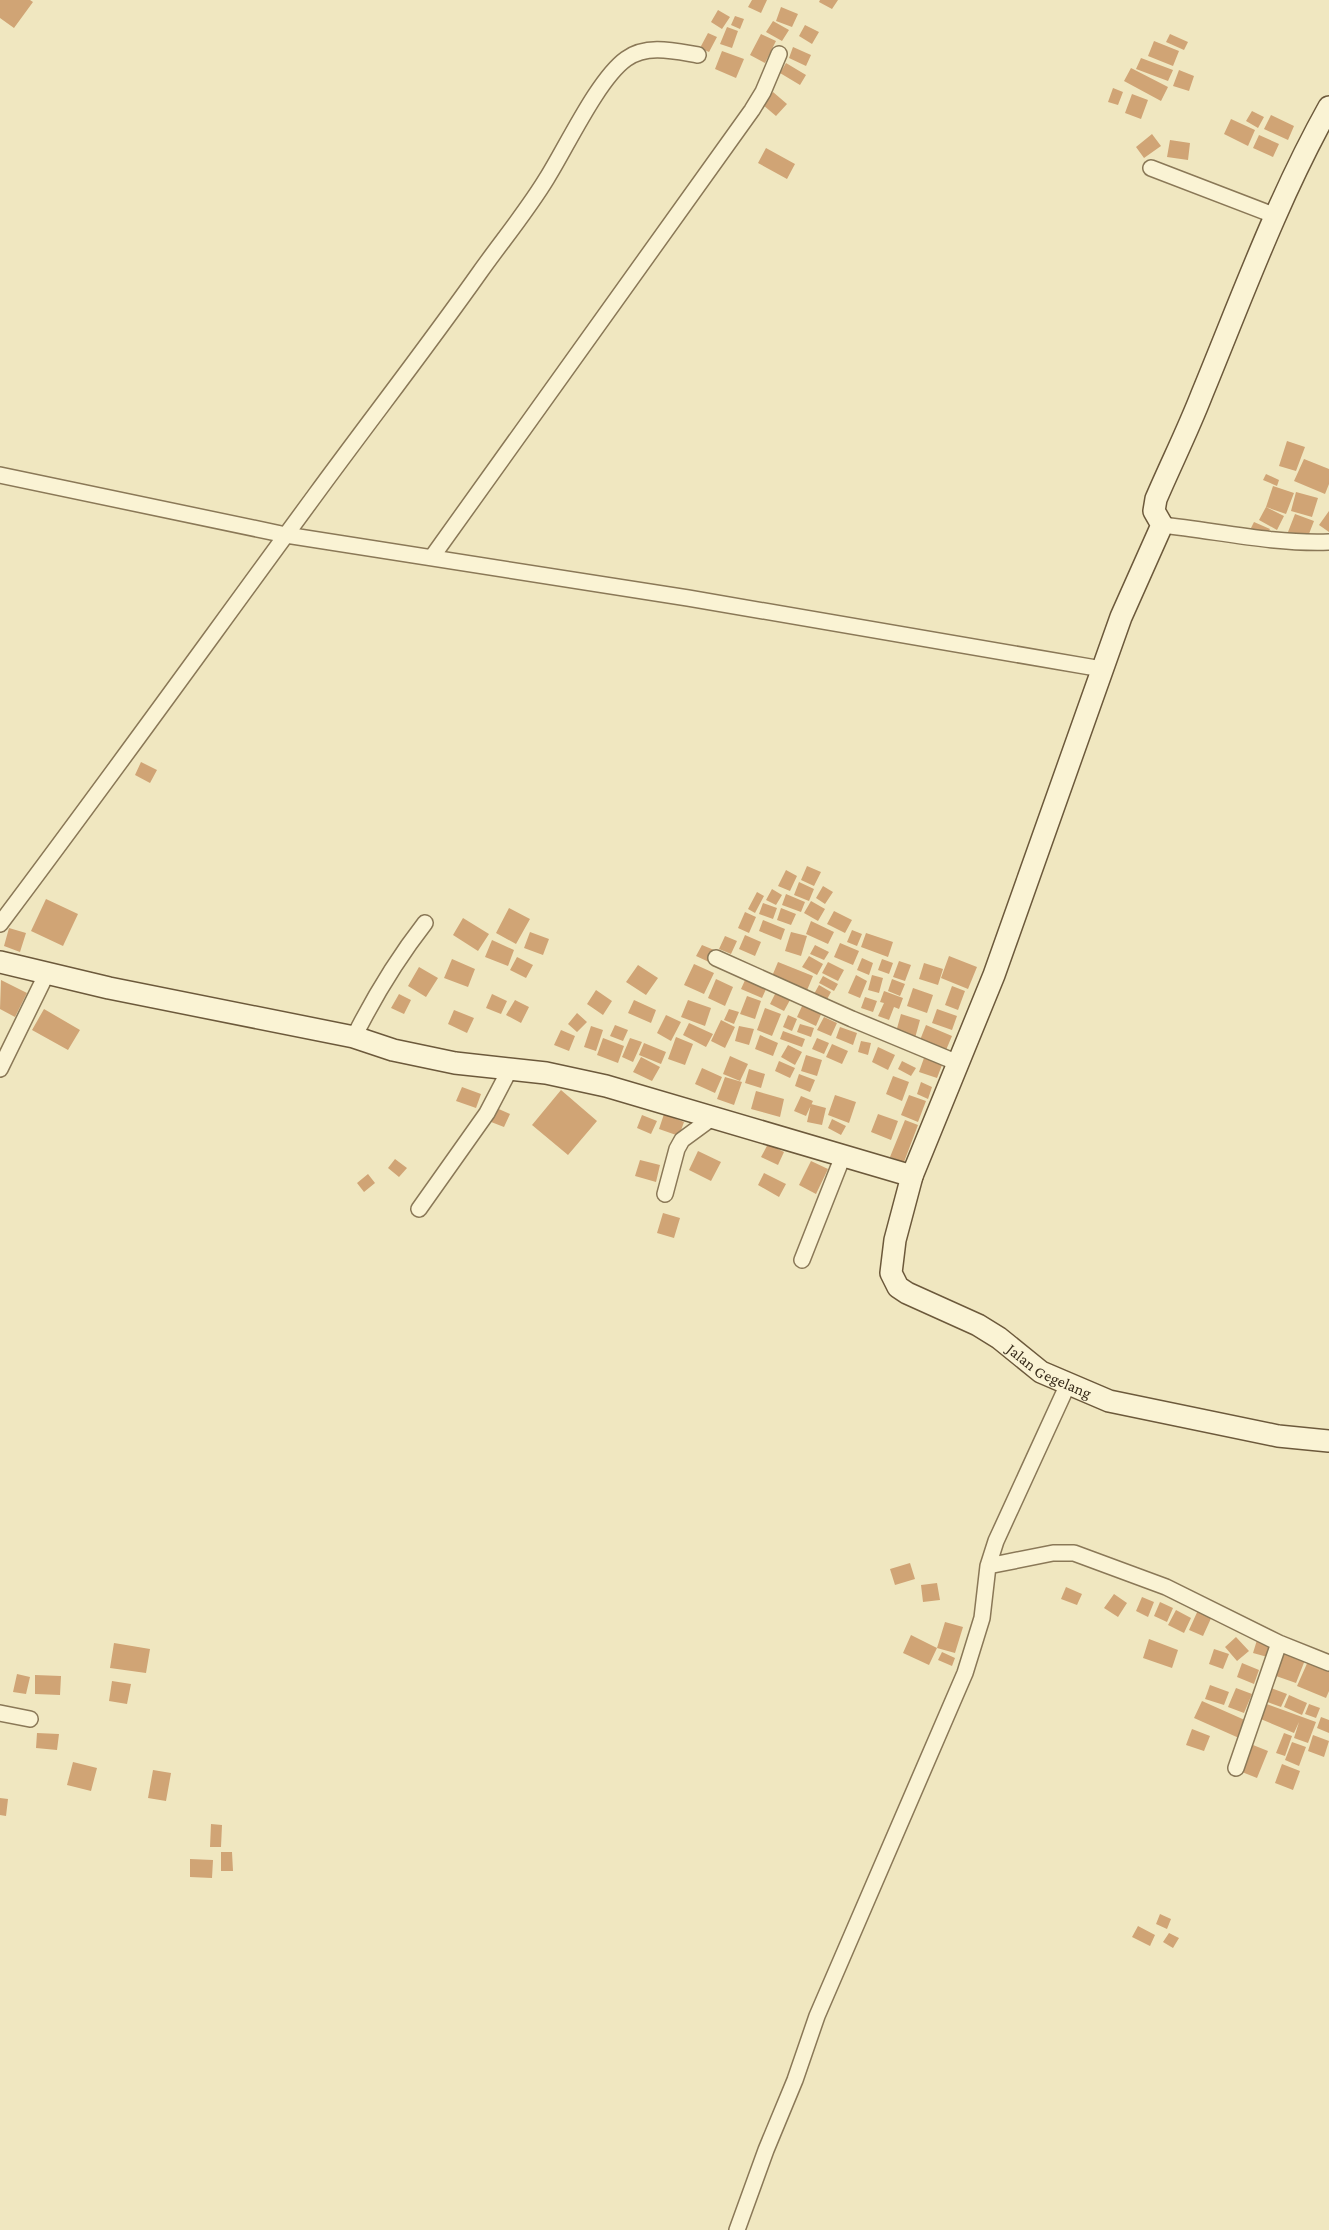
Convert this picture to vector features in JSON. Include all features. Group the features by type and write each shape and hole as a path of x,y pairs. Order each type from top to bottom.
{"street":[{"path":"0,924 453,310 538,190 596,95 613,73 625,59 639,52 658,49 698,55"},
{"path":"432,557 752,110 763,92 779,54"},
{"path":"1329,107 1298,163 1156,499 1154,511 1162,525 1289,542 1329,542"},
{"path":"1151,168 1276,216"},
{"path":"0,475 286,535 676,596 1102,669"},
{"name":"Jalan Gegelang","path":"1162,525 1121,617 994,975 912,1176 891,1262 891,1273 898,1287 915,1298 978,1325 999,1338 1041,1372 1068,1384 1121,1404 1278,1436 1329,1441"},
{"path":"354,1037 371,1003 405,949 425,923"},
{"path":"716,958 852,1019 958,1063"},
{"path":"0,962 109,988 354,1037 393,1050 455,1063 546,1073 606,1086 912,1176"},
{"path":"0,1069 47,973"},
{"path":"419,1209 487,1113 510,1069"},
{"path":"665,1194 677,1149 682,1140 712,1118"},
{"path":"802,1260 843,1156"},
{"path":"737,2230 795,2079 816,2016 965,1673 982,1618 988,1566 996,1541 1068,1384"},
{"path":"988,1566 1053,1553 1074,1553 1166,1587 1279,1643 1329,1663"},
{"path":"1236,1768 1279,1643"},
{"path":"0,1713 30,1719"}],"building":[{"path":"0,0 30,0 33,2 14,28 0,18"},
{"path":"752,0 767,0 761,13 748,7"},
{"path":"820,0 838,0 832,9 819,2"},
{"path":"781,7 798,14 792,27 776,21"},
{"path":"718,10 730,17 722,29 711,22"},
{"path":"735,16 744,19 740,29 731,25"},
{"path":"773,21 789,30 782,41 766,32"},
{"path":"805,25 819,32 812,44 799,36"},
{"path":"727,27 738,31 732,48 720,44"},
{"path":"708,33 717,37 709,52 700,48"},
{"path":"761,34 776,41 765,63 750,55"},
{"path":"1170,34 1188,42 1184,50 1166,42"},
{"path":"1154,41 1179,51 1173,66 1148,56"},
{"path":"793,47 811,55 806,66 789,58"},
{"path":"722,51 744,59 736,78 715,69"},
{"path":"1141,58 1173,70 1168,81 1136,69"},
{"path":"786,63 806,75 800,85 780,73"},
{"path":"1131,68 1168,87 1161,101 1124,81"},
{"path":"1179,70 1194,76 1189,91 1173,86"},
{"path":"1113,88 1123,92 1118,105 1108,102"},
{"path":"773,92 787,104 776,116 763,105"},
{"path":"1132,94 1148,100 1141,119 1125,113"},
{"path":"1252,111 1264,117 1258,128 1246,121"},
{"path":"1271,115 1294,126 1288,140 1264,129"},
{"path":"1231,119 1255,130 1248,146 1224,134"},
{"path":"1152,134 1161,146 1144,158 1136,147"},
{"path":"1259,135 1279,144 1273,157 1253,148"},
{"path":"1170,140 1190,143 1188,160 1167,157"},
{"path":"766,148 795,164 787,179 758,163"},
{"path":"1287,441 1305,447 1296,471 1279,466"},
{"path":"1304,459 1329,469 1329,484 1325,494 1294,481"},
{"path":"1266,474 1279,480 1277,486 1263,480"},
{"path":"1273,486 1294,493 1286,514 1266,507"},
{"path":"1296,492 1318,498 1312,517 1291,511"},
{"path":"1266,507 1284,516 1277,530 1259,520"},
{"path":"1329,511 1329,532 1319,525"},
{"path":"1295,514 1314,521 1307,539 1288,532"},
{"path":"1254,522 1270,529 1265,538 1250,530"},
{"path":"141,762 157,770 150,783 135,775"},
{"path":"807,866 821,872 814,886 801,880"},
{"path":"786,870 797,876 790,891 778,886"},
{"path":"799,882 814,889 809,901 794,895"},
{"path":"823,886 833,892 825,904 816,898"},
{"path":"772,889 782,895 776,905 766,900"},
{"path":"757,892 764,896 755,913 748,909"},
{"path":"786,894 805,902 801,912 782,905"},
{"path":"46,899 78,914 63,946 31,931"},
{"path":"811,901 825,909 818,921 804,913"},
{"path":"763,903 777,908 773,919 759,914"},
{"path":"509,908 530,919 516,944 496,933"},
{"path":"781,908 796,914 791,925 777,920"},
{"path":"834,911 852,920 845,933 827,924"},
{"path":"745,912 756,917 749,933 738,928"},
{"path":"463,918 489,934 478,951 453,935"},
{"path":"763,920 785,929 781,940 759,931"},
{"path":"811,921 834,932 828,944 806,934"},
{"path":"9,928 26,933 20,952 4,946"},
{"path":"852,930 862,934 857,946 847,942"},
{"path":"530,932 549,939 543,955 524,948"},
{"path":"791,932 807,936 801,956 785,951"},
{"path":"866,933 893,942 888,957 861,947"},
{"path":"745,935 761,942 755,956 739,949"},
{"path":"725,936 737,941 731,954 719,949"},
{"path":"492,940 514,950 508,966 485,957"},
{"path":"840,943 859,951 853,965 834,957"},
{"path":"702,945 714,950 709,962 696,956"},
{"path":"815,945 829,952 824,960 810,954"},
{"path":"809,956 823,964 817,975 802,967"},
{"path":"949,956 977,967 968,989 941,978"},
{"path":"517,957 533,965 526,978 510,970"},
{"path":"862,958 873,963 869,975 857,970"},
{"path":"452,959 475,969 468,987 444,978"},
{"path":"882,959 893,963 889,974 878,970"},
{"path":"899,961 911,965 905,981 893,977"},
{"path":"778,962 813,976 805,995 770,981"},
{"path":"828,962 844,970 838,981 822,973"},
{"path":"924,963 943,969 938,985 919,979"},
{"path":"694,964 714,973 704,994 684,985"},
{"path":"638,965 658,978 646,995 626,982"},
{"path":"419,967 438,978 426,997 408,986"},
{"path":"856,975 867,981 860,998 848,993"},
{"path":"872,975 883,978 879,993 868,990"},
{"path":"823,976 838,984 834,991 819,983"},
{"path":"746,978 767,987 762,998 741,989"},
{"path":"716,979 733,987 725,1006 708,998"},
{"path":"892,979 905,984 900,996 888,991"},
{"path":"1,980 27,993 15,1017 0,1009"},
{"path":"819,985 831,992 826,1001 814,994"},
{"path":"952,986 965,991 958,1010 945,1005"},
{"path":"913,988 933,995 927,1013 907,1006"},
{"path":"596,990 612,1001 603,1015 587,1004"},
{"path":"884,991 903,998 899,1009 894,1007 889,1020 878,1016 884,1003 880,1002"},
{"path":"776,992 790,1000 784,1011 770,1004"},
{"path":"399,994 411,1000 404,1014 391,1008"},
{"path":"492,994 507,1001 501,1014 486,1008"},
{"path":"747,996 761,1001 755,1019 740,1014"},
{"path":"865,997 877,1001 873,1012 861,1008"},
{"path":"515,1000 529,1007 521,1023 506,1015"},
{"path":"634,1000 656,1010 651,1023 628,1013"},
{"path":"688,1000 711,1008 705,1026 681,1017"},
{"path":"803,1004 822,1012 816,1026 797,1017"},
{"path":"765,1008 781,1014 772,1036 757,1030"},
{"path":"44,1009 80,1030 68,1050 32,1030"},
{"path":"729,1009 739,1012 734,1024 724,1020"},
{"path":"937,1009 957,1016 952,1030 932,1023"},
{"path":"454,1010 474,1018 467,1033 448,1024"},
{"path":"577,1013 587,1022 577,1032 568,1024"},
{"path":"901,1014 920,1020 915,1038 896,1032"},
{"path":"666,1015 681,1022 671,1041 657,1033"},
{"path":"788,1015 797,1019 792,1031 783,1027"},
{"path":"824,1017 837,1023 831,1036 817,1030"},
{"path":"721,1020 735,1027 725,1048 711,1041"},
{"path":"689,1023 713,1034 706,1047 683,1035"},
{"path":"800,1024 814,1028 811,1037 797,1032"},
{"path":"615,1025 628,1030 623,1041 610,1036"},
{"path":"926,1025 952,1036 946,1050 920,1040"},
{"path":"591,1026 603,1030 596,1051 584,1047"},
{"path":"739,1026 754,1029 749,1045 735,1041"},
{"path":"840,1027 857,1033 853,1045 836,1038"},
{"path":"561,1030 575,1036 569,1051 554,1045"},
{"path":"783,1031 805,1039 802,1047 780,1039"},
{"path":"760,1035 778,1043 773,1056 755,1049"},
{"path":"676,1037 693,1044 685,1065 668,1059"},
{"path":"603,1038 624,1046 618,1063 597,1055"},
{"path":"630,1038 642,1042 633,1062 622,1057"},
{"path":"817,1038 829,1043 824,1054 812,1049"},
{"path":"861,1041 871,1043 868,1055 858,1052"},
{"path":"644,1043 666,1052 661,1064 639,1055"},
{"path":"832,1044 848,1051 842,1064 826,1057"},
{"path":"788,1045 802,1052 795,1065 781,1057"},
{"path":"878,1047 895,1055 888,1070 872,1062"},
{"path":"806,1055 822,1060 817,1076 801,1071"},
{"path":"730,1056 748,1064 740,1081 723,1074"},
{"path":"641,1057 660,1067 652,1081 633,1072"},
{"path":"924,1058 942,1065 937,1078 919,1072"},
{"path":"779,1061 795,1068 790,1078 775,1071"},
{"path":"902,1061 916,1068 911,1076 898,1069"},
{"path":"702,1068 722,1077 715,1093 695,1084"},
{"path":"749,1069 765,1074 761,1088 745,1083"},
{"path":"799,1074 815,1080 810,1092 795,1086"},
{"path":"893,1076 909,1082 902,1101 886,1094"},
{"path":"725,1077 742,1082 734,1105 717,1099"},
{"path":"921,1082 932,1087 928,1099 917,1094"},
{"path":"462,1087 481,1094 476,1108 456,1101"},
{"path":"561,1090 597,1121 568,1155 532,1125"},
{"path":"756,1091 784,1099 780,1117 751,1109"},
{"path":"835,1095 856,1102 849,1123 828,1115"},
{"path":"909,1095 926,1101 918,1122 901,1115"},
{"path":"801,1096 813,1101 806,1116 794,1111"},
{"path":"811,1104 826,1108 822,1125 807,1122"},
{"path":"492,1106 510,1114 504,1127 486,1120"},
{"path":"664,1114 684,1122 679,1136 659,1129"},
{"path":"878,1114 898,1121 891,1140 871,1132"},
{"path":"642,1115 657,1121 651,1134 637,1128"},
{"path":"832,1119 846,1126 841,1135 828,1128"},
{"path":"905,1120 918,1125 904,1162 890,1157"},
{"path":"768,1144 784,1152 778,1165 761,1157"},
{"path":"698,1151 721,1162 711,1181 689,1170"},
{"path":"395,1159 407,1168 399,1177 388,1168"},
{"path":"640,1160 660,1165 656,1182 635,1176"},
{"path":"811,1161 828,1169 816,1194 799,1185"},
{"path":"764,1173 786,1184 779,1197 758,1185"},
{"path":"368,1174 375,1183 364,1192 357,1183"},
{"path":"663,1213 680,1218 674,1238 657,1233"},
{"path":"910,1563 915,1579 895,1585 890,1569"},
{"path":"937,1583 940,1600 923,1602 921,1585"},
{"path":"1066,1587 1082,1594 1077,1605 1061,1599"},
{"path":"1114,1594 1127,1603 1118,1617 1104,1608"},
{"path":"1142,1597 1154,1602 1148,1617 1136,1611"},
{"path":"1160,1602 1173,1608 1167,1622 1154,1616"},
{"path":"1199,1608 1213,1614 1203,1636 1189,1630"},
{"path":"1176,1610 1191,1618 1184,1633 1168,1625"},
{"path":"945,1622 963,1627 955,1653 937,1648"},
{"path":"911,1635 937,1648 929,1665 903,1653"},
{"path":"1236,1637 1249,1651 1237,1661 1225,1647"},
{"path":"1149,1639 1178,1650 1172,1668 1143,1658"},
{"path":"1257,1640 1274,1645 1271,1658 1253,1653"},
{"path":"114,1643 150,1649 146,1673 110,1668"},
{"path":"1214,1649 1229,1654 1223,1669 1209,1664"},
{"path":"942,1652 955,1658 952,1666 938,1660"},
{"path":"1285,1652 1305,1660 1296,1683 1276,1676"},
{"path":"1309,1659 1329,1667 1329,1691 1326,1698 1297,1686"},
{"path":"1242,1663 1259,1670 1254,1684 1237,1677"},
{"path":"17,1674 30,1677 26,1694 13,1692"},
{"path":"35,1675 61,1676 60,1695 35,1694"},
{"path":"112,1681 131,1684 127,1704 109,1701"},
{"path":"1210,1685 1229,1692 1224,1705 1205,1699"},
{"path":"1236,1688 1252,1694 1244,1713 1228,1707"},
{"path":"1271,1688 1287,1694 1281,1707 1265,1701"},
{"path":"1289,1695 1307,1703 1302,1715 1284,1707"},
{"path":"1202,1701 1247,1721 1239,1738 1194,1718"},
{"path":"1261,1702 1316,1722 1308,1743 1294,1738 1299,1722 1294,1733 1256,1717"},
{"path":"1309,1704 1320,1708 1316,1718 1305,1714"},
{"path":"1321,1717 1329,1720 1329,1733 1317,1728"},
{"path":"1192,1729 1210,1736 1204,1751 1186,1745"},
{"path":"37,1733 59,1734 57,1750 36,1748"},
{"path":"1284,1733 1292,1736 1285,1756 1276,1753"},
{"path":"1313,1735 1329,1741 1324,1757 1308,1751"},
{"path":"1292,1742 1306,1747 1299,1766 1285,1760"},
{"path":"1248,1743 1268,1751 1257,1778 1237,1770"},
{"path":"73,1762 97,1768 91,1791 67,1785"},
{"path":"1282,1764 1300,1771 1293,1790 1275,1783"},
{"path":"153,1770 171,1773 166,1801 148,1798"},
{"path":"0,1798 8,1799 6,1816 0,1815"},
{"path":"211,1824 222,1825 221,1847 210,1847"},
{"path":"221,1852 232,1852 233,1871 221,1871"},
{"path":"190,1859 213,1860 212,1878 190,1877"},
{"path":"1160,1914 1171,1919 1167,1929 1156,1924"},
{"path":"1138,1926 1155,1935 1150,1946 1132,1937"},
{"path":"1169,1933 1179,1938 1173,1948 1163,1942"}]}
